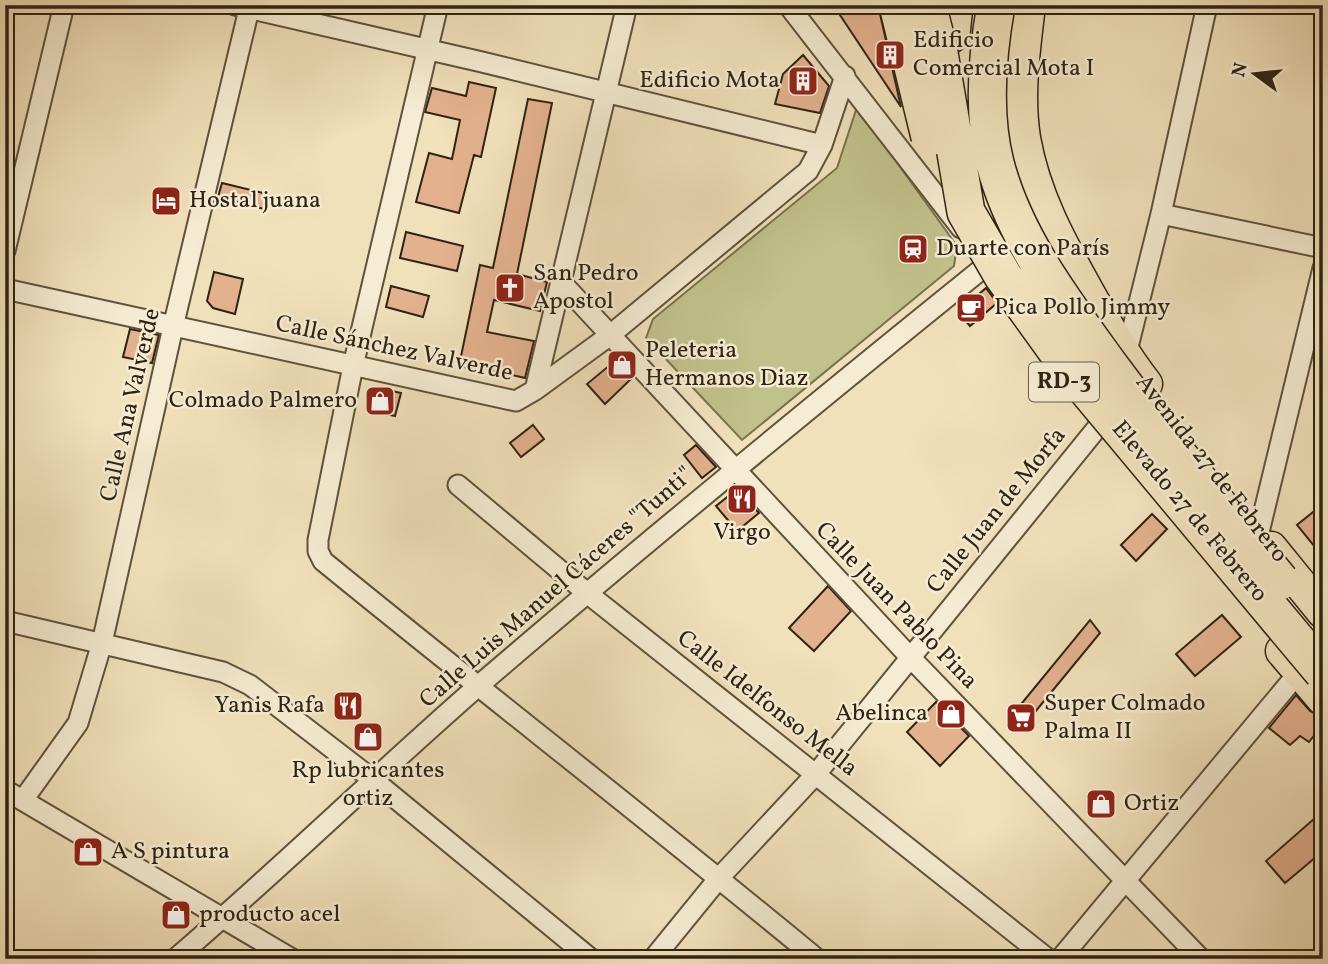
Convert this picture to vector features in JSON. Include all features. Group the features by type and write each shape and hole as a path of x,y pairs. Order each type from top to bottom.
{"highway":[{"path":"898,5 932,143 963,220"},
{"name":"Elevado 27 de Febrero","path":"927,5 937,47 963,220 1070,369 1311,672"},
{"name":"Elevado 27 de Febrero","path":"996,5 987,80 989,130 995,163 1021,230 1080,325 1140,407 1323,633"},
{"path":"1007,5 1001,59 999,117 1004,155 1027,224 1047,259 1103,334 1140,407"}],"main road":[{"name":"RD-3","path":"1029,5 1021,86 1024,137 1034,180 1052,227 1125,358"},
{"name":"RD-3","path":"951,15 945,79 944,139 948,174 983,268 1097,428 1311,672 1323,699"},
{"name":"Avenida 27 de Febrero","path":"1125,358 1323,612"}],"street":[{"path":"5,251 64,5"},
{"path":"438,5 353,366 318,551 323,561 477,687 817,959"},
{"path":"535,390 627,5"},
{"path":"788,5 963,220"},
{"name":"Calle Juan de Morfa","path":"653,959 719,878 816,774 909,656 1097,428 1125,358 1161,214 1207,5"},
{"path":"245,6 822,145"},
{"name":"Calle Ana Valverde","path":"23,800 78,723 102,643 245,6"},
{"name":"Calle Sánchez Valverde","path":"5,289 516,401 609,336 808,171 822,145 845,76"},
{"path":"1161,214 1323,248"},
{"name":"Calle Luis Manuel Cáceres \"Tunti\"","path":"175,959 477,687 733,469 983,268"},
{"path":"1259,532 1323,268"},
{"name":"Calle Juan Pablo Pina","path":"561,282 909,656 1201,959"},
{"name":"Calle Idelfonso Mella","path":"458,485 587,593 1048,959"},
{"path":"5,621 235,677 250,685 372,779 591,959"},
{"path":"1060,959 1311,672"},
{"path":"5,790 292,959"}],"green space":[{"path":"857,107 957,246 954,266 742,440 646,338 653,319 837,168"}],"building":[{"path":"848,5 878,5 901,107 840,15"},
{"name":"Edificio Mota","path":"803,55 829,86 820,113 775,104 783,74"},
{"path":"469,82 496,88 481,157 474,155 459,213 416,202 429,153 452,159 460,120 425,112 432,88 466,96"},
{"path":"528,99 552,103 517,274 547,282 540,311 494,300 487,332 534,341 525,378 479,367 478,370 459,366 480,265 493,268"},
{"path":"222,183 267,194 264,209 218,197"},
{"path":"406,232 463,246 457,271 400,258"},
{"path":"214,272 243,279 235,314 213,308 207,301"},
{"path":"391,286 429,296 423,317 386,307"},
{"path":"986,288 997,303 970,326 958,312"},
{"path":"130,329 159,335 152,363 123,357"},
{"path":"616,360 633,377 605,404 587,384"},
{"name":"Colmado Palmero","path":"378,388 401,393 395,416 368,410 373,392"},
{"path":"533,425 544,439 521,457 510,443"},
{"path":"696,445 716,467 702,478 684,455"},
{"path":"736,490 759,513 737,531 716,506"},
{"path":"1323,504 1323,557 1297,525"},
{"path":"1152,514 1167,529 1136,561 1121,545"},
{"path":"828,586 851,611 814,651 789,628"},
{"path":"1222,615 1241,637 1195,676 1176,654"},
{"path":"1090,620 1100,633 1021,729 1009,719"},
{"path":"1296,695 1310,711 1323,717 1323,724 1309,742 1300,736 1290,745 1269,728"},
{"path":"936,702 969,736 940,766 907,732"},
{"path":"1323,811 1323,851 1285,883 1266,861"}],"place":[{"name":"Edificio Comercial Mota I","path":"890,55"},
{"name":"Edificio Mota","path":"803,81"},
{"name":"Hostal juana","path":"166,201"},
{"name":"Duarte con París","path":"913,249"},
{"name":"San Pedro Apostol","path":"510,288"},
{"name":"Pica Pollo Jimmy","path":"971,308"},
{"name":"Peleteria Hermanos Diaz","path":"622,365"},
{"name":"Colmado Palmero","path":"380,401"},
{"name":"Virgo","path":"742,499"},
{"name":"Yanis Rafa","path":"348,706"},
{"name":"Abelinca","path":"951,714"},
{"name":"Super Colmado Palma II","path":"1021,718"},
{"name":"Rp lubricantes ortiz","path":"368,737"},
{"name":"Ortiz","path":"1101,804"},
{"name":"A S pintura","path":"88,852"},
{"name":"producto acel","path":"176,915"}]}
